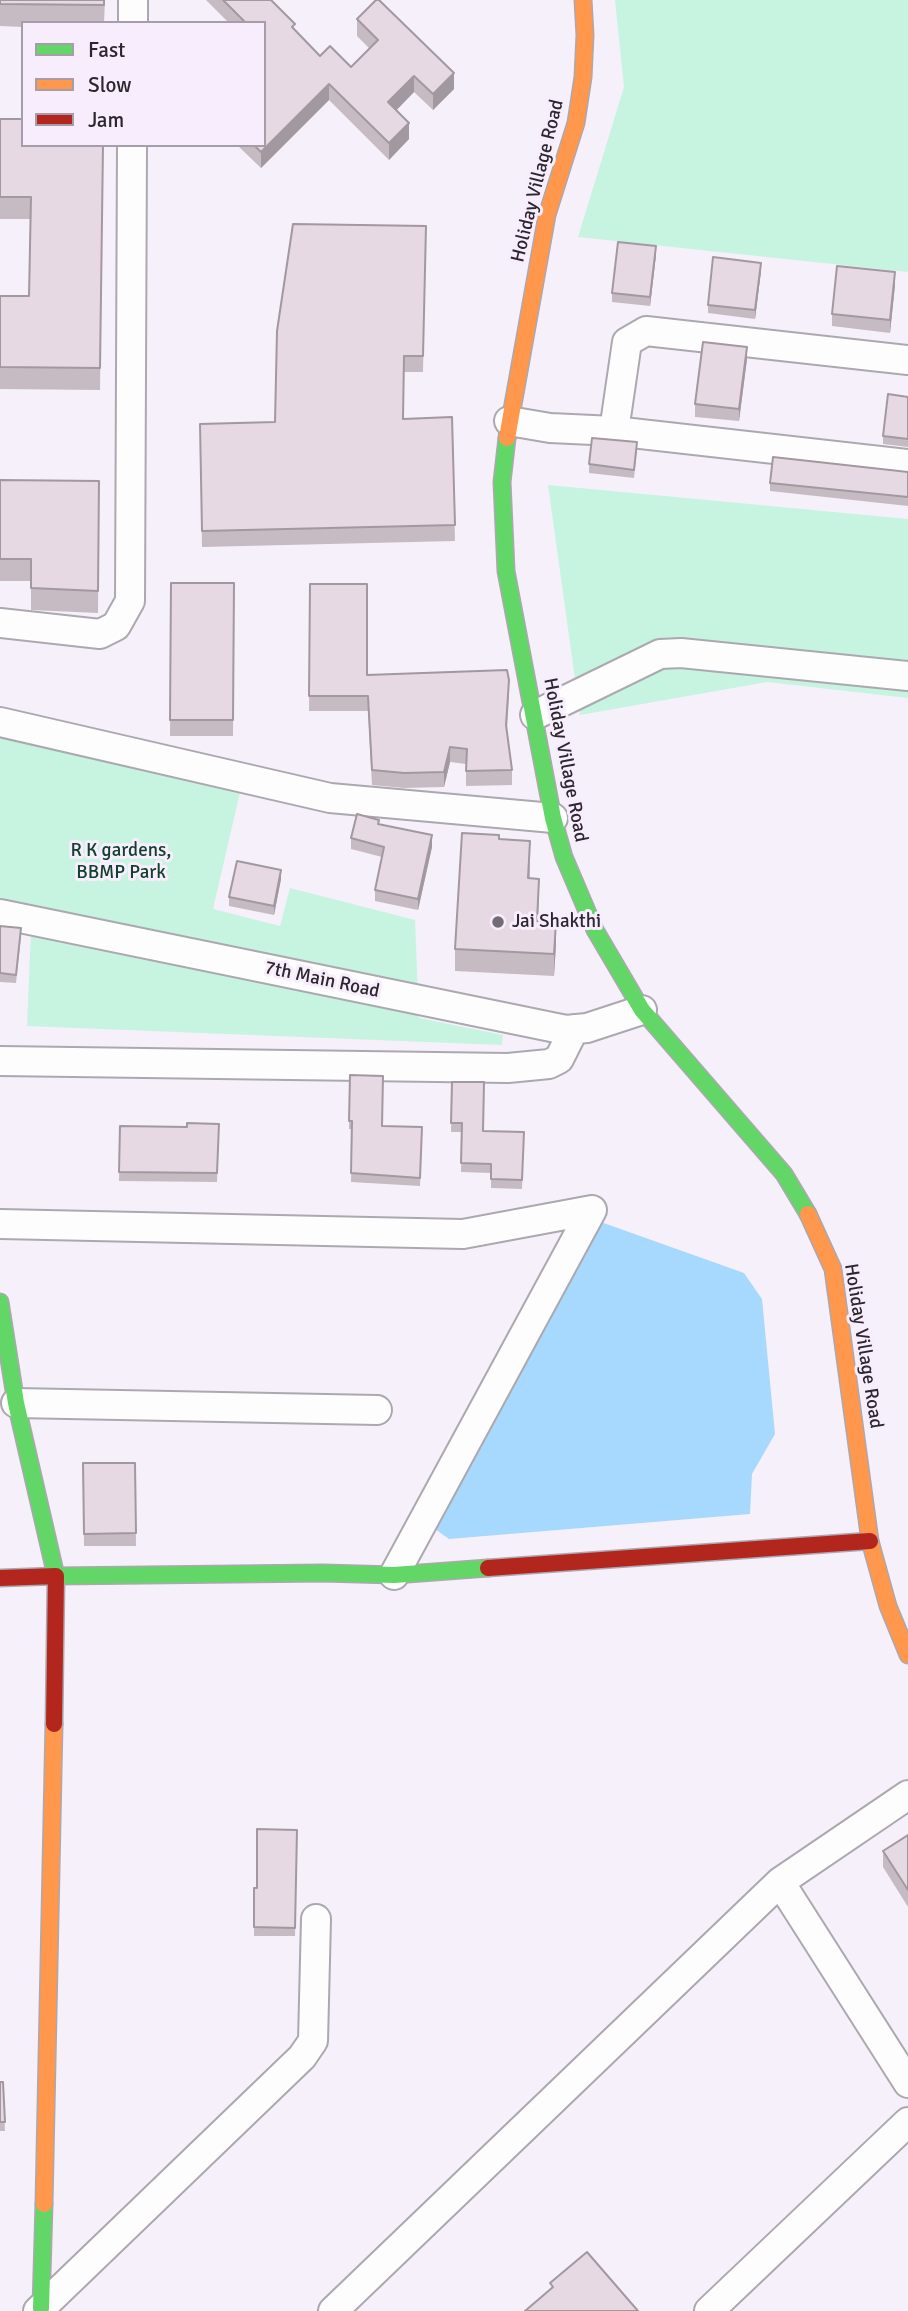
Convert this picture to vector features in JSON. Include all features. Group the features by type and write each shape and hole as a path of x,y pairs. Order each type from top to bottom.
{"street":[{"path":"133,0 133,21"},
{"name":"Holiday Village Road","path":"583,0 583,78 576,122 547,215 509,421 502,482 506,571 554,818 564,857 595,930 642,1010 784,1174 803,1203 834,1269 870,1541 885,1596 908,1655"},
{"path":"0,623 100,634 116,626 130,601 132,147"},
{"path":"614,431 627,342 646,331 908,360"},
{"path":"509,421 550,428 614,431 908,464"},
{"path":"535,715 660,654 681,653 908,676"},
{"path":"0,722 330,797 554,818"},
{"name":"7th Main Road","path":"0,914 566,1030 587,1028 642,1010"},
{"path":"0,1061 508,1068 549,1064 559,1059 574,1029"},
{"path":"0,1224 463,1234 592,1210 394,1575"},
{"path":"0,1302 16,1403 56,1576 53,1824 40,2310"},
{"path":"16,1403 377,1410"},
{"path":"0,1578 323,1573 394,1575 870,1541"},
{"path":"333,2311 780,1882 908,1795"},
{"path":"780,1882 908,2083"},
{"path":"40,2310 302,2057 313,2041 316,1919"},
{"path":"709,2311 908,2122"}],"green space":[{"path":"615,0 908,0 908,272 578,237 624,87"},
{"path":"548,485 908,519 908,698 767,682 580,715"},
{"name":"R K gardens, BBMP Park","path":"0,731 241,788 213,909 280,926 290,888 415,920 419,1018 503,1035 502,1045 27,1026 32,908 0,901"}],"water":[{"path":"598,1221 744,1273 762,1299 775,1434 752,1474 750,1514 449,1539 428,1524"}],"building":[{"path":"0,0 104,0 104,5 0,4"},
{"path":"223,0 271,0 295,24 292,27 320,56 330,46 351,67 378,40 357,19 379,0 454,73 433,94 414,76 388,102 409,123 389,143 329,84 266,147 266,21 244,21"},
{"path":"0,119 21,119 21,147 103,147 100,368 0,367 0,296 29,296 31,197 0,197"},
{"path":"293,224 426,226 423,356 404,356 403,419 452,417 455,525 202,531 200,424 275,422 277,331"},
{"path":"618,242 656,246 650,297 612,293"},
{"path":"713,257 761,263 755,310 708,305"},
{"path":"837,266 895,272 890,320 832,314"},
{"path":"703,342 747,347 739,409 695,404"},
{"path":"888,394 908,397 908,439 883,436"},
{"path":"592,438 637,442 634,470 589,464"},
{"path":"773,457 908,472 908,497 770,483"},
{"path":"0,480 99,481 98,591 31,588 31,559 0,559"},
{"path":"171,583 234,583 233,720 170,720"},
{"path":"310,584 367,584 367,675 507,670 509,680 506,725 512,770 466,771 467,749 450,747 444,772 404,773 372,770 368,696 309,696"},
{"path":"357,814 379,820 378,824 432,835 418,899 375,890 384,847 351,838"},
{"name":"Jai Shakthi","path":"462,833 499,835 499,839 530,841 528,878 539,879 537,921 556,922 554,954 455,949"},
{"path":"237,861 281,870 274,906 229,897"},
{"path":"0,926 21,928 16,975 0,973"},
{"path":"350,1075 383,1076 382,1126 422,1127 420,1178 351,1173"},
{"path":"452,1082 484,1082 483,1131 524,1132 522,1180 491,1179 491,1164 461,1163 462,1123 451,1123"},
{"path":"187,1123 219,1124 217,1173 119,1172 120,1126 187,1127"},
{"path":"83,1463 135,1463 136,1533 84,1534"},
{"path":"257,1829 297,1830 295,1928 254,1927"},
{"path":"908,1835 908,1890 883,1851"},
{"path":"0,2082 3,2082 5,2122 0,2122"},
{"path":"587,2252 638,2311 525,2311 553,2287 550,2283"}],"traffic: fast":[{"path":"507,438 502,482 506,571 553,818 564,857 595,930 642,1010 784,1174 808,1214"},
{"path":"0,1302 16,1403 56,1576 323,1573 394,1575 488,1568"},
{"path":"41,2308 44,2204"}],"traffic: slow":[{"path":"507,438 547,215 576,123 583,77 583,0"},
{"path":"808,1214 833,1269 870,1541 888,1606 908,1655"},
{"path":"44,2204 54,1724"}],"traffic: jam":[{"path":"488,1568 870,1541"},
{"path":"0,1578 56,1576 54,1724"}],"place":[{"name":"Jai Shakthi","path":"498,922"}]}
